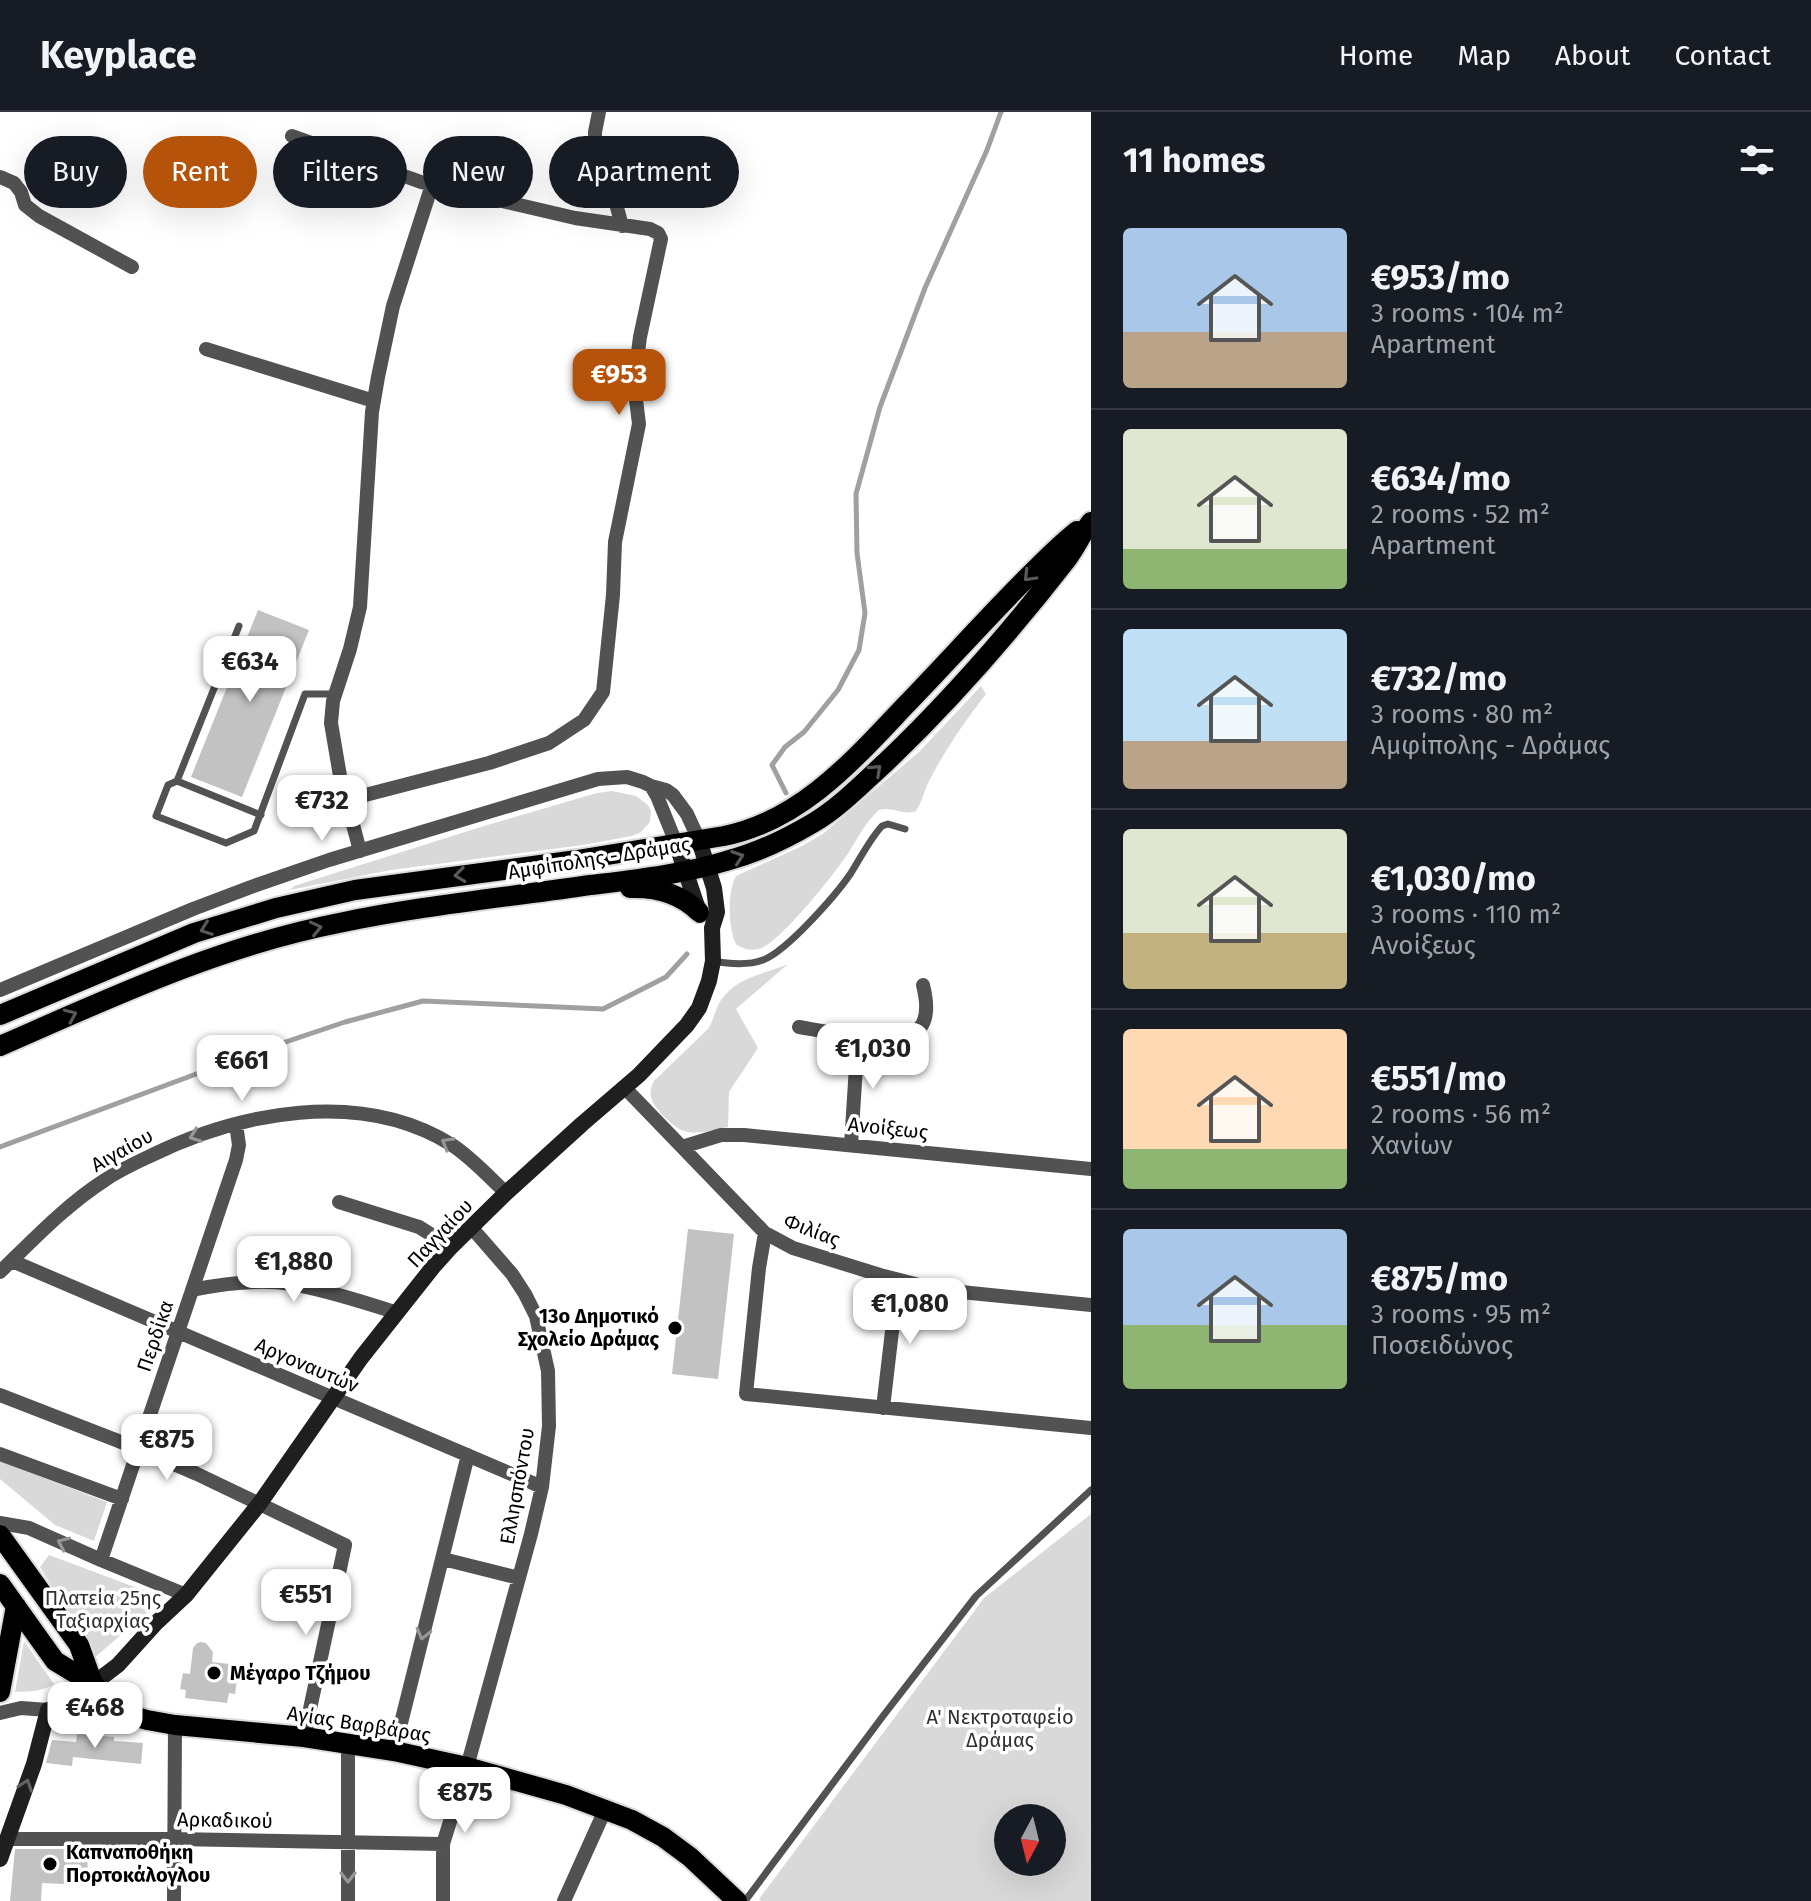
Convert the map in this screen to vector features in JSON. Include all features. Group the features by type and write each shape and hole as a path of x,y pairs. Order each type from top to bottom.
{"main road":[{"name":"Αμφίπολης - Δράμας","path":"0,1015 194,933 276,908 355,890 699,840 746,830 783,814 832,780 1038,567 1090,524"},
{"name":"Αμφίπολης - Δράμας","path":"0,1046 193,965 312,928 377,915 708,866 751,853 789,836 817,821 950,700 1066,560 1090,524"},
{"path":"699,840 717,907 716,916 705,920"},
{"path":"676,843 705,920"},
{"path":"522,894 641,887 671,893 685,900 705,920"},
{"name":"Παγγαίου","path":"93,1684 118,1665 186,1595 260,1503 395,1312 451,1247 679,1035 696,1013 707,989 713,955 705,920"},
{"path":"0,1535 79,1645 93,1684"},
{"path":"0,1584 55,1661 93,1684"},
{"path":"0,1692 16,1606"},
{"path":"0,1859 34,1764 48,1710 61,1707 93,1684"},
{"name":"Αγίας Βαρβάρας","path":"93,1684 123,1713 147,1720 304,1737 394,1751 467,1767 566,1795 632,1820 663,1837 690,1857 737,1901"}],"street":[{"path":"599,112 595,147 622,226"},
{"path":"0,177 14,183 25,205 39,216 132,267"},
{"path":"360,851 346,800 331,726 331,710 360,607 374,401 393,306 425,208"},
{"path":"346,800 489,763 549,743 584,720 603,692 615,542 639,424 634,383 640,337 661,239 658,233 650,229 532,208"},
{"path":"206,349 374,401"},
{"path":"0,990 193,909 295,872 598,779 627,777 666,790 687,814 699,840"},
{"path":"651,786 676,843"},
{"path":"799,1027 888,1038 911,1034 925,1019 928,1004 923,985"},
{"path":"851,1145 858,1035"},
{"name":"Φιλίας","path":"624,1087 765,1233 793,1248 898,1280 961,1292 1091,1305"},
{"name":"Αιγαίου","path":"0,1272 104,1180 188,1138 261,1118 316,1113 357,1114 393,1120 450,1144 506,1193"},
{"name":"Περδίκα","path":"101,1560 236,1160 239,1145 236,1124"},
{"name":"Ανοίξεως","path":"682,1147 732,1134 1091,1169"},
{"path":"339,1202 419,1227 451,1247"},
{"name":"Ελλησπόντου","path":"443,1901 443,1844 467,1767 542,1487 550,1400 540,1330 531,1305 512,1274 471,1227"},
{"path":"765,1233 746,1394 1091,1428"},
{"name":"Αργοναυτών","path":"12,1261 542,1487"},
{"path":"883,1408 898,1280"},
{"path":"192,1290 254,1282 292,1284 395,1312"},
{"path":"0,1395 139,1449 345,1545 304,1737"},
{"path":"0,1454 122,1499"},
{"path":"394,1751 468,1455"},
{"path":"0,1523 29,1528 186,1595"},
{"path":"443,1559 519,1578"},
{"path":"0,1713 21,1708 48,1710"},
{"path":"174,1901 175,1725"},
{"path":"348,1743 348,1901"},
{"path":"564,1901 605,1810"},
{"name":"Αρκαδικού","path":"7,1839 443,1844"}],"lane":[{"path":"239,626 177,781 168,785 156,816 229,843 254,831 305,694 335,694"},
{"path":"177,781 261,815"},
{"path":"713,955 727,963 762,961 773,955 829,901 882,826 888,824 905,829"},
{"path":"745,1901 976,1596 1091,1490"}],"green space":[{"path":"981,686 986,694 942,758 916,811 879,810 831,877 779,935 759,949 747,949 736,944 730,910 736,876 824,833 920,751"},
{"path":"612,791 636,796 648,805 650,822 641,832 583,845 391,870 290,890 294,886 484,826"},
{"path":"788,964 736,1009 758,1048 729,1092 728,1127 695,1132 675,1126 652,1100 654,1081 708,1029 719,1003 728,992 743,981"},
{"path":"0,1461 107,1502 94,1541 55,1525 0,1479"},
{"name":"Α' Νεκτροταφείο Δράμας","path":"1091,1514 1091,1901 759,1899 984,1598"},
{"name":"Πλατεία 25ης Ταξιαρχίας","path":"49,1555 164,1598 94,1658 40,1567"},
{"path":"24,1641 54,1684 40,1690 15,1692"}],"building":[{"path":"258,610 309,630 242,797 191,777"},
{"path":"688,1229 734,1234 718,1379 672,1374"},
{"name":"Μέγαρο Τζήμου","path":"201,1642 206,1643 213,1652 212,1662 239,1665 235,1694 229,1693 227,1703 185,1698 186,1690 180,1689 183,1673 190,1674 193,1648"},
{"path":"77,1734 143,1743 141,1764 73,1757 72,1766 46,1763 52,1740 76,1742"},
{"name":"Καπναποθήκη Πορτοκάλογλου","path":"15,1849 88,1849 87,1885 42,1883 41,1901 10,1901"}],"waterway":[{"path":"786,793 772,765 838,690 859,650 865,613 857,553 856,494 880,407 925,288 1001,112"},
{"path":"0,1147 250,1054 345,1022 423,1001 603,1009 666,977 687,954"}],"place":[{"name":"13ο Δημοτικό Σχολείο Δράμας","path":"675,1328"},
{"name":"Μέγαρο Τζήμου","path":"214,1673"},
{"name":"Καπναποθήκη Πορτοκάλογλου","path":"50,1864"}]}
